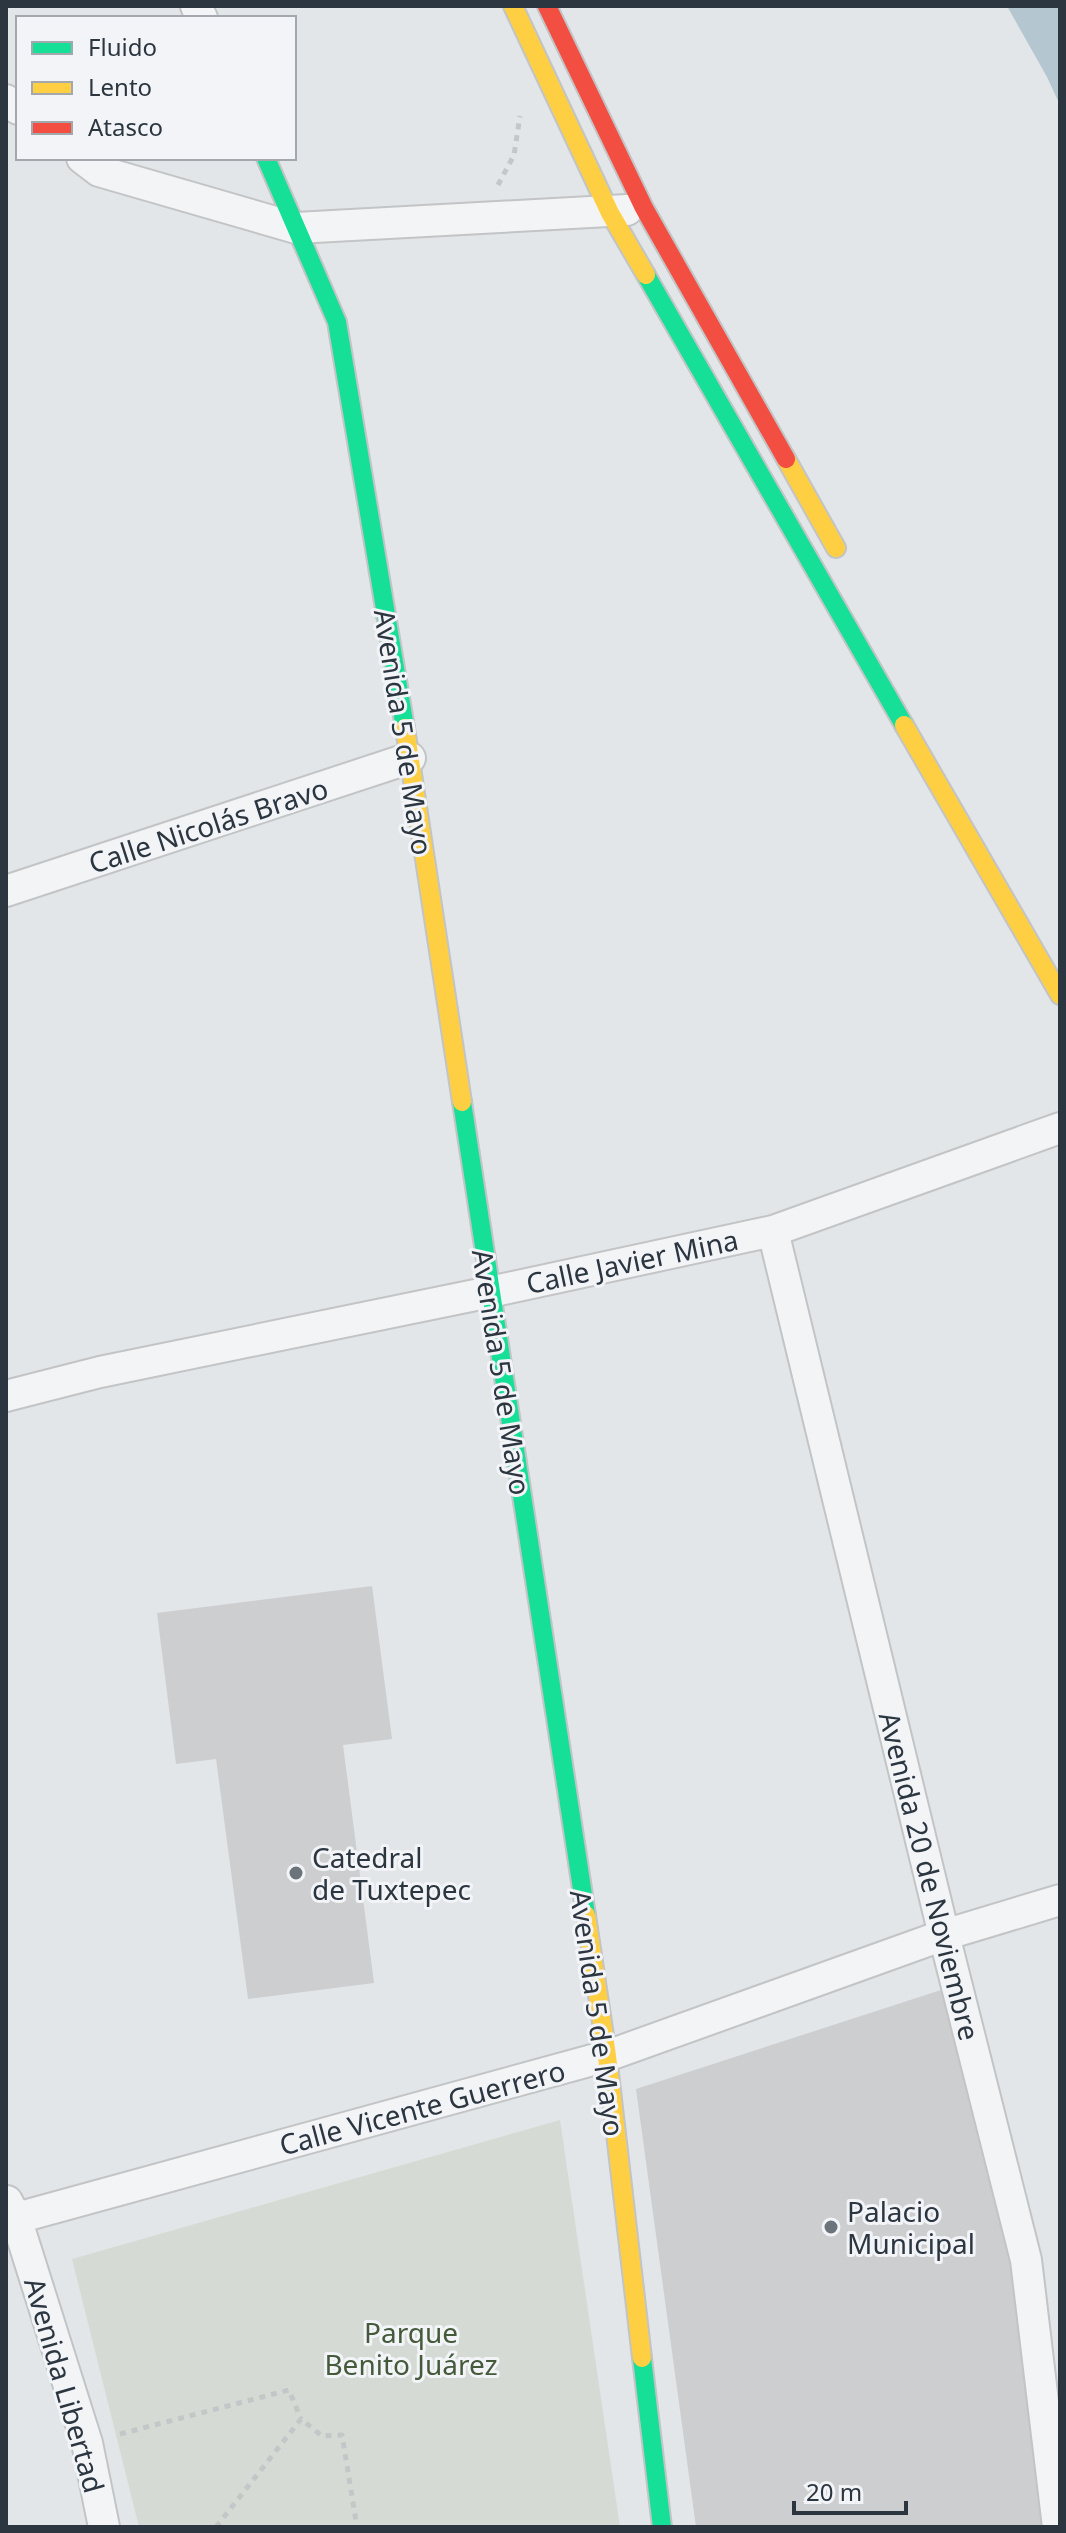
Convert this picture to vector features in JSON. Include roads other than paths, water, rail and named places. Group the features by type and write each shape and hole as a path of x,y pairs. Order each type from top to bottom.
{"street":[{"path":"513,6 610,213 1060,995"},
{"path":"547,6 644,208 848,568"},
{"path":"85,160 99,171 296,228 610,213 644,208"},
{"name":"Avenida 5 de Mayo","path":"267,160 337,322 410,758 607,2056 662,2527"},
{"name":"Calle Nicolás Bravo","path":"6,891 410,758"},
{"name":"Calle Javier Mina","path":"6,1396 100,1372 773,1231 1060,1128"},
{"name":"Avenida 20 de Noviembre","path":"773,1231 1026,2260 1058,2527"},
{"name":"Calle Vicente Guerrero","path":"9,2213 607,2056 944,1935 1060,1900"},
{"name":"Avenida Libertad","path":"9,2213 87,2443 104,2527"}],"water":[{"path":"1007,6 1060,6 1060,105 1047,77"}],"place":[{"name":"Catedral de Tuxtepec","path":"296,1873"},
{"name":"Palacio Municipal","path":"831,2227"}],"park label":[{"name":"Parque Benito Juárez","path":"411,2348"}]}
